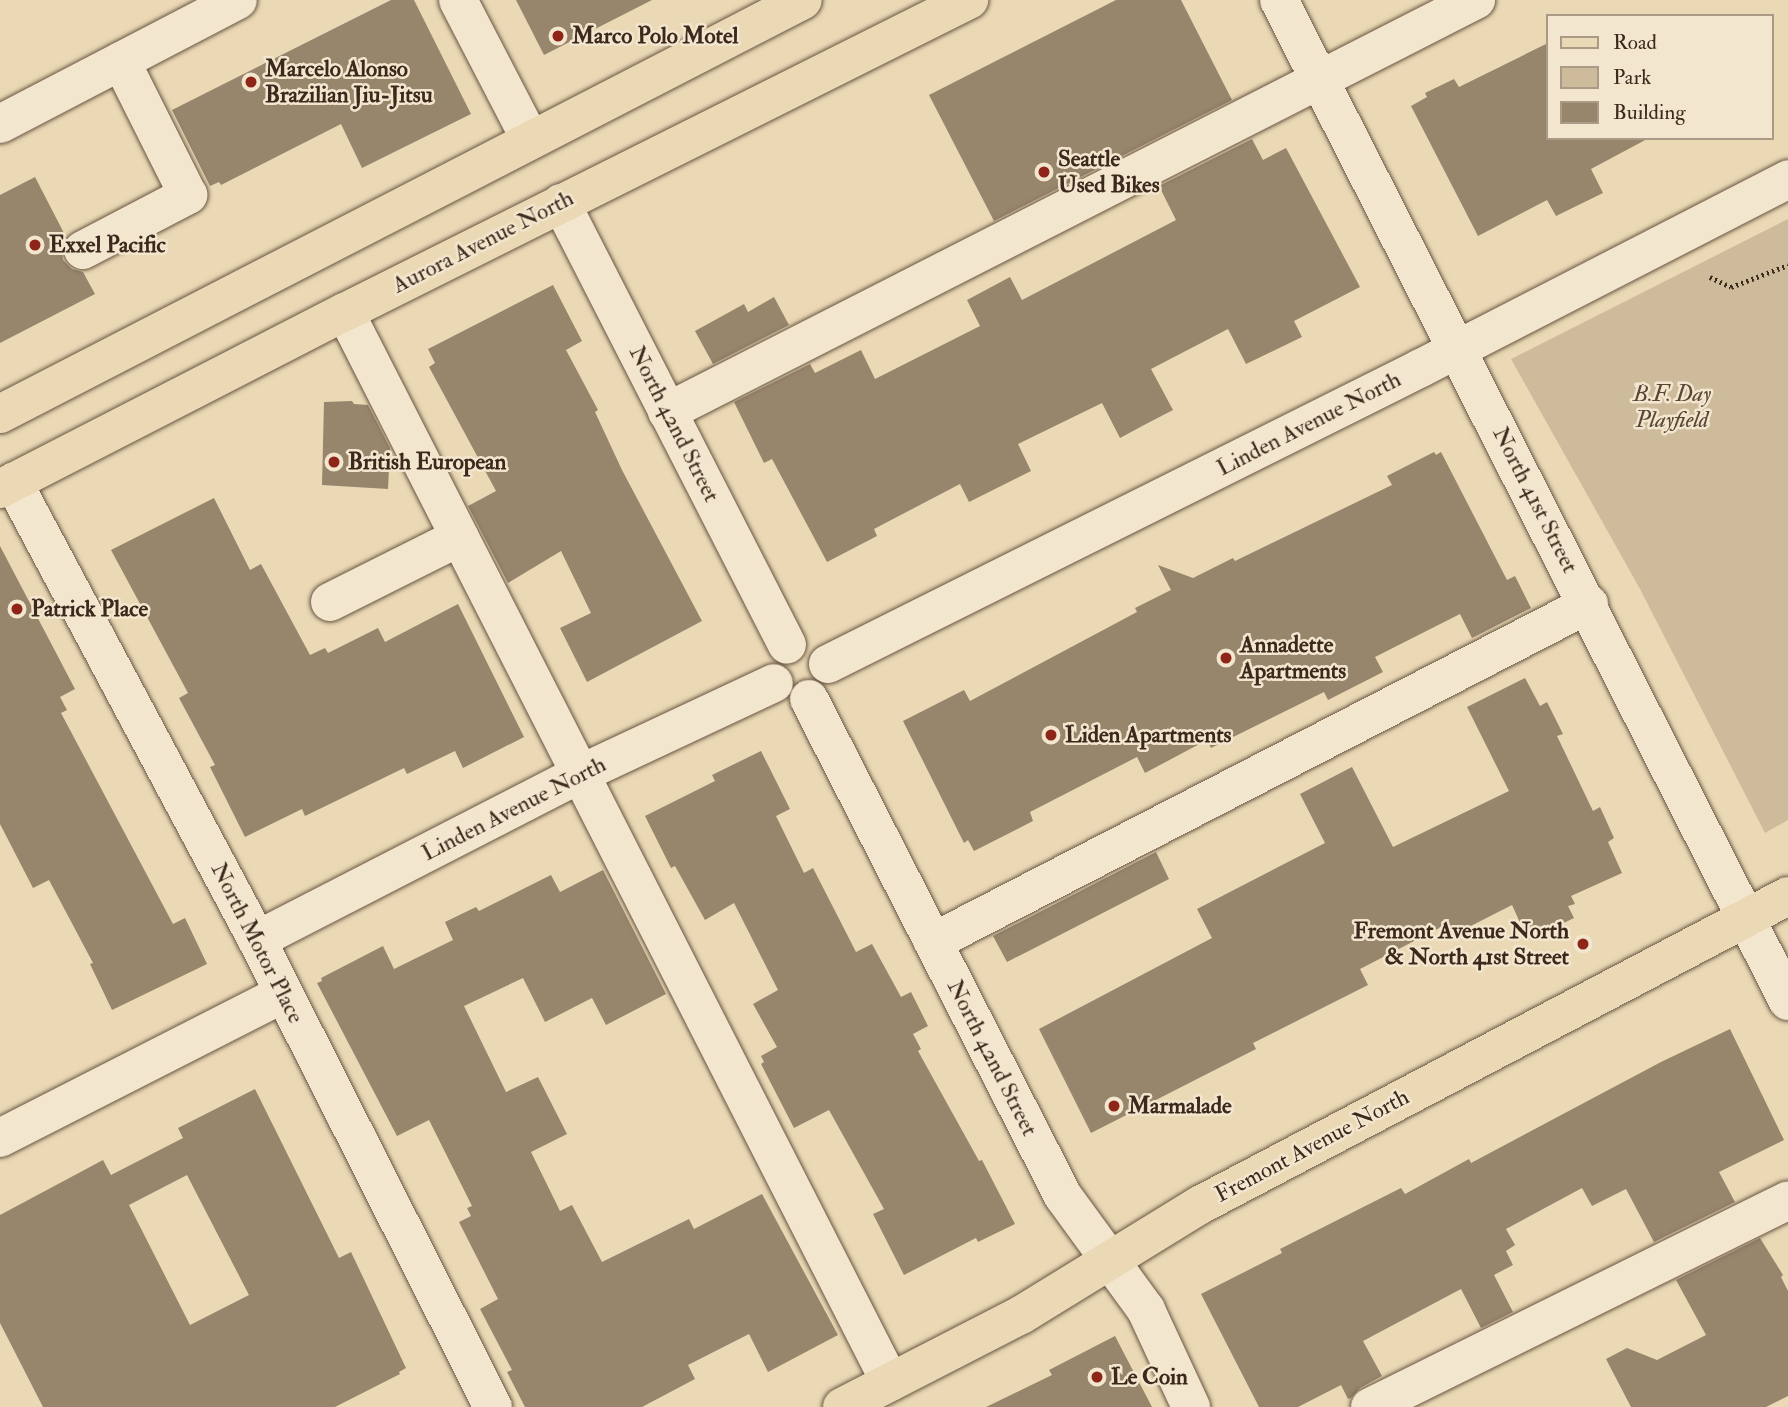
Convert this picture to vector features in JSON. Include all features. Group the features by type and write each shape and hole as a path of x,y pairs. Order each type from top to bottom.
{"main road":[{"path":"0,414 803,0"},
{"name":"Aurora Avenue North","path":"6,486 345,312 969,0"},
{"name":"Fremont Avenue North","path":"842,1407 1021,1315 1200,1205 1788,896"}],"street":[{"path":"0,124 238,0"},
{"path":"458,0 530,139"},
{"name":"North 41st Street","path":"1279,0 1589,604 1788,1001"},
{"path":"667,412 1476,0"},
{"path":"83,250 188,195 121,61"},
{"name":"Linden Avenue North","path":"828,664 1788,179"},
{"name":"North 42nd Street","path":"561,203 787,645"},
{"path":"345,312 890,1382"},
{"name":"North Motor Place","path":"6,486 257,940 493,1407"},
{"path":"330,602 460,537"},
{"path":"933,942 1589,604"},
{"path":"806,643 815,647 828,664 828,679 824,688 810,699 791,699 782,694 774,683 771,668 774,659 787,645 806,643"},
{"name":"Linden Avenue North","path":"257,940 580,774 774,683"},
{"name":"North 42nd Street","path":"810,699 1063,1196 1146,1310 1191,1407"},
{"path":"0,1138 283,994"},
{"path":"1370,1407 1788,1200"}],"path":[{"path":"1710,277 1731,287 1788,265"}],"green space":[{"name":"B.F. Day Playfield","path":"1788,219 1788,820 1765,833 1640,589 1511,359"}],"building":[{"path":"391,0 414,0 471,114 362,168 341,124 221,185 219,182 210,186 172,110"},
{"name":"Marco Polo Motel","path":"516,0 652,0 544,55"},
{"name":"Seattle Used Bikes","path":"1116,0 1181,0 1232,100 994,221 929,95"},
{"path":"1546,44 1546,140 1645,140 1591,169 1603,193 1556,216 1547,200 1478,236 1411,106 1427,97 1425,93 1454,79 1459,87"},
{"path":"1252,139 1263,160 1286,148 1360,287 1294,321 1302,337 1246,364 1228,329 1151,369 1173,410 1120,438 1102,403 1018,444 1031,471 969,502 960,484 874,529 877,536 827,562 772,459 764,463 734,402 810,364 815,373 861,350 875,379 980,326 967,300 1010,277 1022,300 1176,220 1159,186"},
{"name":"Exxel Pacific","path":"35,177 66,237 61,248 63,260 72,269 83,272 95,294 0,343 0,195"},
{"path":"553,285 582,341 566,350 598,410 595,412 622,470 702,621 587,682 560,628 591,613 561,551 508,583 468,506 496,491 429,367 435,363 428,349"},
{"path":"774,297 789,325 713,364 695,331 744,304 748,312"},
{"path":"352,401 354,404 368,405 390,448 388,489 322,485 324,402"},
{"path":"1434,452 1436,455 1441,452 1507,580 1515,576 1531,608 1472,638 1460,614 1375,657 1383,672 1328,700 1324,692 1211,748 1207,740 1145,773 1137,757 1030,812 1033,821 974,851 968,840 964,843 903,721 964,690 970,701 1137,612 1135,608 1171,590 1158,565 1193,578 1233,558 1235,561 1392,485 1387,476"},
{"path":"214,498 250,570 261,564 310,655 325,648 328,653 378,628 385,642 458,604 524,737 463,768 455,751 407,774 404,768 305,816 302,809 245,837 210,767 215,765 179,698 188,693 111,550"},
{"path":"0,546 75,689 60,697 67,710 61,713 173,924 185,918 207,964 112,1010 90,964 93,963 49,880 33,888 0,824"},
{"path":"1525,678 1540,706 1547,702 1563,734 1557,736 1593,811 1600,807 1614,838 1608,842 1622,873 1571,896 1575,904 1568,906 1574,918 1528,940 1512,905 1453,935 1447,924 1360,969 1368,985 1253,1043 1256,1049 1091,1133 1039,1029 1212,938 1197,909 1325,843 1300,794 1352,767 1393,847 1509,791 1467,707"},
{"path":"761,751 790,809 776,816 804,873 813,868 856,952 872,944 901,997 911,992 928,1026 913,1034 921,1049 918,1051 979,1161 982,1160 1015,1224 978,1242 976,1238 904,1275 873,1214 884,1209 829,1110 794,1128 761,1064 764,1062 761,1056 777,1047 753,1004 778,990 734,903 705,920 675,866 671,868 645,816 715,781 712,775"},
{"path":"1156,852 1169,879 1007,962 993,936"},
{"path":"603,870 666,994 606,1025 592,998 545,1022 523,978 464,1006 506,1092 538,1077 567,1134 531,1152 560,1211 572,1205 602,1262 689,1219 694,1229 762,1194 838,1335 768,1372 749,1334 688,1365 695,1379 642,1407 525,1407 507,1372 512,1370 480,1309 498,1299 459,1222 471,1216 467,1208 472,1206 429,1120 397,1136 317,983 322,981 321,978 383,946 394,969 453,940 445,922 476,907 479,911 551,875 560,892"},
{"path":"1730,1029 1784,1140 1719,1172 1735,1202 1654,1242 1626,1189 1592,1206 1582,1188 1506,1229 1515,1245 1506,1251 1513,1265 1494,1275 1513,1312 1481,1328 1461,1289 1363,1341 1382,1376 1360,1388 1351,1398 1348,1399 1341,1385 1298,1407 1259,1407 1201,1294 1282,1253 1280,1249 1401,1188 1405,1194 1469,1159 1471,1163 1661,1062"},
{"path":"255,1089 339,1258 351,1252 406,1368 399,1372 400,1374 335,1407 43,1407 0,1323 0,1215 103,1160 111,1175 183,1138 178,1128","holes":["187,1175 249,1295 190,1325 129,1205"]},
{"path":"1760,1238 1783,1275 1781,1277 1788,1291 1788,1396 1766,1407 1631,1407 1606,1359 1627,1348 1657,1360 1706,1335 1676,1280"},
{"path":"1115,1336 1152,1407 986,1407 1052,1375 1049,1370"}],"place":[{"name":"Marco Polo Motel","path":"558,36"},
{"name":"Marcelo Alonso Brazilian Jiu-Jitsu","path":"251,82"},
{"name":"Seattle Used Bikes","path":"1044,172"},
{"name":"Exxel Pacific","path":"35,245"},
{"name":"British European","path":"334,462"},
{"name":"Patrick Place","path":"17,609"},
{"name":"Annadette Apartments","path":"1226,658"},
{"name":"Liden Apartments","path":"1051,735"},
{"name":"Fremont Avenue North & North 41st Street","path":"1583,944"},
{"name":"Marmalade","path":"1114,1106"},
{"name":"Le Coin","path":"1097,1377"}]}
